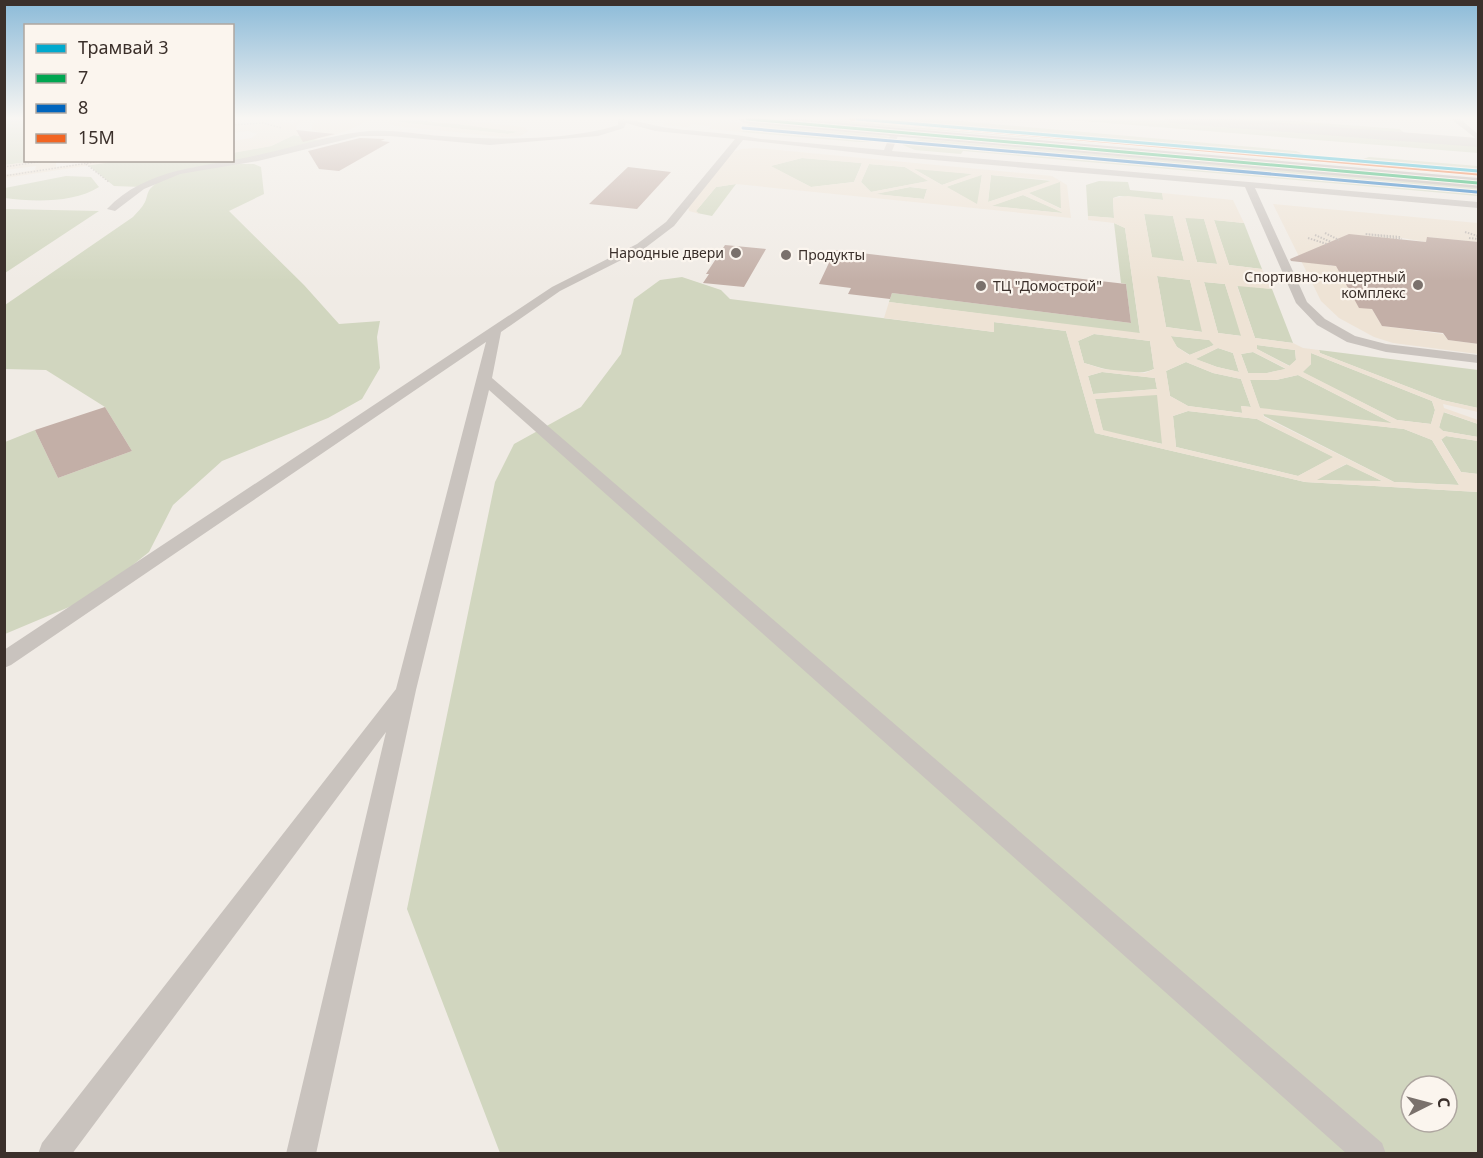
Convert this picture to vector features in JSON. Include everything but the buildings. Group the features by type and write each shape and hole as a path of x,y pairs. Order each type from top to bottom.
{"main road":[{"path":"1360,173 1479,183"}],"lane":[{"path":"112,209 141,187 175,173"},
{"path":"4,660 556,289 641,246 670,224 712,173"},
{"path":"1120,173 1479,205"},
{"path":"1248,184 1302,303 1321,322 1352,339 1386,348 1479,359"},
{"path":"301,1154 406,690 485,379 495,331"},
{"path":"485,379 1371,1154"},
{"path":"53,1154 406,690"}],"path":[{"path":"4,176 23,173"},
{"path":"1325,233 1332,242"},
{"path":"1319,234 1332,242"},
{"path":"1401,238 1365,234 1401,238"},
{"path":"1478,237 1468,236 1478,237"},
{"path":"1332,242 1311,237 1332,242"}],"green space":[{"path":"98,173 178,173 141,187 114,186"},
{"path":"179,173 262,173 264,194 229,211 304,285 339,324 380,321 377,337 380,368 362,399 328,418 222,461 173,505 149,552 93,597 5,634 5,442 35,430 58,478 132,451 105,407 46,370 5,369 5,305 133,217 144,204 150,189"},
{"path":"784,173 858,173 854,182 811,187"},
{"path":"865,173 915,173 929,181 871,192 861,182"},
{"path":"921,173 974,174 942,185"},
{"path":"1215,173 1316,173 1478,187 1478,196"},
{"path":"982,174 978,205 946,187"},
{"path":"991,175 1052,181 988,202"},
{"path":"66,176 91,177 99,187 66,199 5,198 5,188"},
{"path":"1061,181 1062,209 1028,193"},
{"path":"1099,181 1128,182 1130,190 1162,193 1164,200 1119,196 1113,198 1114,218 1088,216 1086,185"},
{"path":"736,184 712,216 697,213 696,211 716,187"},
{"path":"910,187 927,189 924,199 874,194"},
{"path":"1023,195 1062,212 1062,213 990,206"},
{"path":"5,209 99,211 5,273"},
{"path":"1144,213 1173,216 1184,261 1152,258"},
{"path":"1185,217 1204,219 1218,264 1197,262"},
{"path":"1214,220 1244,223 1262,269 1229,265"},
{"path":"1114,223 1125,228 1140,334 889,302 892,293 1131,323 1126,284 1121,283"},
{"path":"1157,276 1190,280 1203,332 1166,327"},
{"path":"682,277 721,290 730,299 994,332 993,322 1066,331 1095,433 1305,482 1478,492 1478,1153 500,1153 407,909 495,482 514,444 581,407 621,354 634,299 660,280"},
{"path":"1204,282 1225,284 1242,336 1218,333"},
{"path":"1237,285 1272,289 1293,343 1255,338"},
{"path":"1094,334 1150,341 1154,369 1128,373 1084,363 1078,341"},
{"path":"1170,336 1210,340 1214,345 1190,355 1177,347"},
{"path":"1257,345 1295,350 1296,360 1290,366 1257,349"},
{"path":"1218,348 1233,353 1239,372 1195,359"},
{"path":"1319,350 1478,370 1478,408 1442,400 1320,353"},
{"path":"1253,352 1286,369 1267,373 1248,373 1241,354"},
{"path":"1311,353 1432,401 1435,410 1431,424 1397,420 1302,372 1311,364"},
{"path":"1186,362 1213,373 1241,379 1251,407 1241,406 1243,413 1188,406 1170,396 1166,371"},
{"path":"1102,372 1155,378 1157,389 1093,394 1088,376"},
{"path":"1298,375 1394,424 1260,409 1250,380 1276,380"},
{"path":"1158,394 1163,444 1103,431 1095,399"},
{"path":"1188,411 1257,419 1334,457 1298,476 1176,447 1173,416"},
{"path":"1443,412 1478,424 1478,437 1443,431 1439,428"},
{"path":"1263,413 1404,429 1432,440 1459,485 1394,482 1264,416"},
{"path":"1446,436 1478,441 1478,474 1461,472 1441,439"},
{"path":"1347,464 1384,482 1315,480"}],"shaded area":[{"path":"17,173 38,173 5,178 5,175"},
{"path":"715,173 784,173 811,187 854,182 858,173 865,173 861,182 871,192 928,181 915,173 921,173 942,185 972,174 961,173 1021,173 1052,176 1067,185 1071,218 736,184 716,187 696,211 700,214 689,211 688,206","holes":["982,175 977,204 946,187","991,175 1050,180 1050,181 988,202","1060,182 1061,209 1029,193","910,187 927,189 924,199 876,194","1023,195 1062,213 992,206"]},
{"path":"1162,193 1233,200 1244,223 1214,220 1229,265 1262,269 1272,289 1237,286 1255,338 1293,343 1303,348 1319,350 1320,353 1442,400 1478,408 1478,412 1443,404 1444,408 1478,420 1478,424 1444,412 1439,427 1443,431 1478,437 1478,441 1446,436 1441,440 1461,472 1478,474 1478,492 1305,482 1095,433 1066,331 994,322 994,332 884,318 889,302 1140,333 1125,228 1114,223 1088,220 1088,216 1114,218 1113,198 1128,196 1163,200","holes":["1144,214 1173,216 1184,261 1152,257","1185,218 1204,219 1217,264 1197,262","1157,276 1190,280 1202,332 1166,327","1204,282 1225,284 1241,336 1218,333","1094,334 1150,341 1154,369 1145,373 1103,369 1084,363 1078,341","1171,336 1209,340 1214,345 1189,355 1177,347","1257,345 1295,350 1296,360 1289,366 1257,349","1218,348 1233,353 1239,372 1217,367 1196,359","1253,352 1285,368 1267,373 1248,373 1241,354","1311,353 1432,401 1435,410 1431,424 1397,420 1303,372 1311,364","1186,362 1213,373 1241,379 1251,407 1241,406 1242,413 1188,406 1170,396 1166,371","1102,372 1155,378 1157,389 1093,394 1088,376","1298,375 1392,423 1260,408 1250,380 1276,380","1157,395 1162,444 1103,430 1095,399","1188,411 1257,419 1333,457 1298,476 1176,447 1173,416","1263,414 1404,429 1432,440 1459,485 1394,482 1264,417","1346,464 1382,481 1317,480"]},
{"path":"1273,204 1478,223 1478,242 1428,237 1426,242 1402,238 1323,252 1330,266 1336,266 1359,307 1372,309 1382,326 1443,334 1448,340 1478,344 1478,354 1393,343 1374,337 1339,318 1321,301"}],"transit line":[{"name":"8","path":"1260,173 1477,192"},
{"name":"7","path":"1364,173 1478,183"},
{"name":"15М","path":"1467,173 1478,174"}],"place":[{"name":"Народные двери","path":"736,253"},
{"name":"Продукты","path":"786,255"},
{"name":"Спортивно-концертный комплекс","path":"1418,285"},
{"name":"ТЦ \"Домострой\"","path":"981,286"}]}
